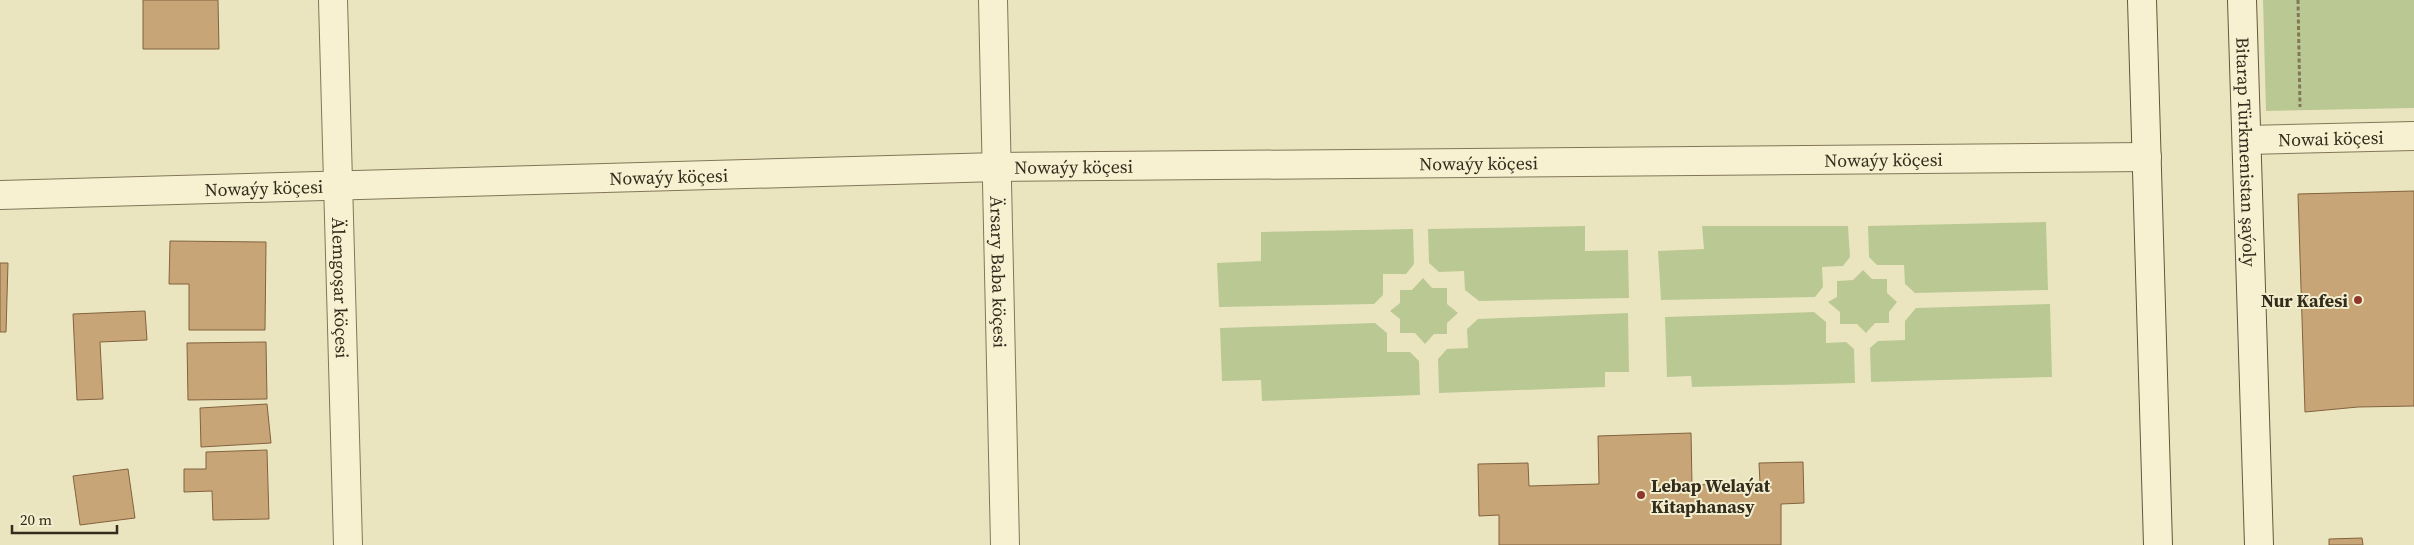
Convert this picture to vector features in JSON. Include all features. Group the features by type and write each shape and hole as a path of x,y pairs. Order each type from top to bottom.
{"street":[{"name":"Älemgoşar köçesi","path":"333,0 348,545"},
{"name":"Ärsary Baba köçesi","path":"994,0 1005,545"},
{"path":"2142,0 2158,545"},
{"name":"Bitarap Türkmenistan şaýoly","path":"2242,0 2259,545"},
{"name":"Nowai köçesi","path":"2246,140 2414,136"},
{"name":"Nowaýy köçesi","path":"0,194 338,187 998,167 2147,157"}],"path":[{"path":"2298,0 2302,138"}],"green space":[{"path":"2263,0 2414,0 2414,108 2266,111"},
{"path":"2046,222 2048,290 1915,293 1905,284 1904,265 1877,265 1869,257 1868,226"},
{"path":"1585,226 1585,251 1628,250 1629,298 1479,301 1465,290 1464,271 1439,272 1429,263 1428,229"},
{"path":"1702,226 1848,226 1850,257 1843,266 1822,267 1823,287 1815,297 1661,300 1658,251 1704,249"},
{"path":"1413,229 1414,264 1406,274 1383,274 1383,295 1374,304 1219,307 1217,263 1261,261 1261,232"},
{"path":"1863,270 1872,279 1887,279 1887,293 1897,302 1889,312 1889,323 1875,323 1866,333 1857,324 1840,324 1840,312 1828,302 1837,297 1837,281 1853,280"},
{"path":"1423,278 1432,288 1447,288 1447,304 1458,313 1447,323 1447,334 1434,334 1425,344 1415,333 1400,333 1400,319 1390,311 1400,303 1400,290 1412,290"},
{"path":"2050,304 2052,377 1871,382 1870,348 1878,341 1905,340 1905,321 1916,308"},
{"path":"1814,312 1826,322 1826,343 1846,342 1854,349 1855,383 1692,387 1691,376 1667,377 1665,317"},
{"path":"1628,313 1629,372 1605,372 1605,387 1439,393 1438,359 1447,349 1468,348 1467,329 1478,319"},
{"path":"1375,323 1387,333 1387,352 1410,352 1419,361 1420,395 1262,401 1261,380 1222,381 1220,328"}],"building":[{"path":"143,0 218,0 219,49 143,49"},
{"name":"Nur Kafesi","path":"2414,191 2414,406 2358,407 2305,412 2298,194"},
{"path":"170,241 266,242 265,330 189,330 189,284 169,284"},
{"path":"0,263 8,263 6,332 0,332"},
{"path":"145,311 147,340 100,342 103,399 77,400 73,314"},
{"path":"266,342 267,399 188,400 187,343"},
{"path":"267,404 271,443 201,447 200,408"},
{"name":"Lebap Welaýat Kitaphanasy","path":"1691,433 1692,485 1760,483 1759,463 1803,462 1804,503 1781,504 1781,545 1499,545 1499,515 1479,516 1478,464 1528,463 1529,486 1599,484 1598,436"},
{"path":"267,450 269,519 213,520 212,491 184,492 184,469 206,469 206,452"},
{"path":"128,469 135,518 80,525 73,476"},
{"path":"2362,538 2363,545 2329,545 2329,539"}],"place":[{"name":"Nur Kafesi","path":"2358,300"},
{"name":"Lebap Welaýat Kitaphanasy","path":"1641,495"}]}
